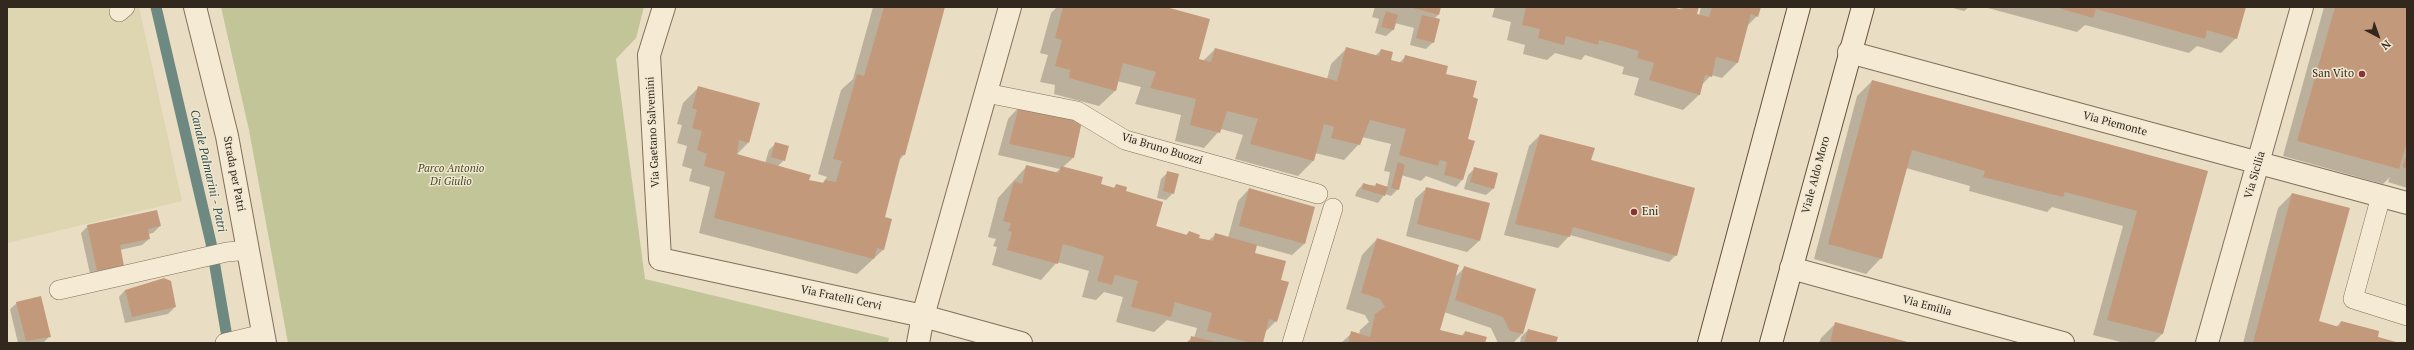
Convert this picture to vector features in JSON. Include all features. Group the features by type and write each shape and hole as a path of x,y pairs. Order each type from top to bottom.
{"street":[{"name":"Strada per Patri","path":"195,7 226,136 237,251 257,339"},
{"name":"Via Gaetano Salvemini","path":"660,259 649,55 664,7"},
{"path":"918,343 922,316 1010,7"},
{"path":"1709,343 1799,7"},
{"name":"Viale Aldo Moro","path":"1771,343 1863,7"},
{"name":"Via Sicilia","path":"2207,343 2302,7"},
{"name":"Via Piemonte","path":"1850,52 2407,203"},
{"name":"Via Fratelli Cervi","path":"660,259 922,316 1021,343"},
{"name":"Via Emilia","path":"1791,268 2063,343"}],"lane":[{"name":"Via Bruno Buozzi","path":"986,92 1077,111 1124,140 1318,194"},
{"path":"2381,196 2353,300 2407,316"},
{"path":"1292,343 1333,208"},
{"path":"59,290 237,251"},
{"path":"225,343 257,339"}],"shaded area":[{"path":"7,7 139,7 182,201 7,243"}],"green space":[{"name":"Parco Antonio Di Giulio","path":"221,7 644,7 636,38 616,59 645,279 889,338 888,343 288,343 249,130"}],"building":[{"path":"884,7 945,7 905,155 901,155 885,217 892,219 884,250 877,248 874,259 714,218 725,172 704,166 707,154 697,150 702,131 692,128 697,110 692,108 698,86 760,103 749,143 739,140 737,154 811,175 809,180 824,183 825,180 836,182 842,161 833,159 857,74 864,76"},
{"path":"1063,7 1166,7 1210,19 1199,59 1211,62 1215,48 1337,81 1346,47 1379,56 1381,49 1393,52 1391,60 1403,63 1405,55 1448,66 1446,74 1477,81 1473,97 1478,99 1468,139 1475,141 1463,180 1444,175 1447,162 1440,160 1438,166 1399,155 1406,129 1370,120 1360,145 1331,138 1334,127 1324,124 1314,161 1250,144 1258,119 1227,111 1220,133 1190,125 1196,99 1150,88 1156,72 1123,63 1116,91 1069,78 1070,70 1055,66 1062,40 1055,38"},
{"path":"1409,7 1441,7 1439,15"},
{"path":"1526,7 1672,7 1683,10 1684,7 1699,7 1697,14 1709,17 1712,7 1761,7 1758,17 1751,14 1738,63 1716,57 1712,77 1705,75 1700,95 1649,80 1654,63 1637,58 1639,51 1599,40 1598,45 1566,36 1564,45 1538,38 1540,29 1522,25"},
{"path":"2055,7 2246,7 2237,39 2207,30 2205,39 2096,9 2093,18"},
{"name":"San Vito","path":"2335,7 2407,7 2407,142 2399,169 2297,141"},
{"path":"1386,11 1398,15 1394,30 1381,27"},
{"path":"1422,15 1440,19 1434,43 1416,38"},
{"path":"1872,80 2208,171 2163,334 2107,320 2137,211 2065,192 2063,197 1983,177 1985,171 1912,150 1882,259 1828,244"},
{"path":"1019,106 1082,121 1074,158 1009,144"},
{"path":"1540,134 1595,148 1591,160 1695,188 1677,256 1573,227 1570,237 1515,224"},
{"path":"775,142 789,146 785,161 771,157"},
{"path":"2407,154 2407,169 2402,167"},
{"path":"1398,162 1405,165 1399,190 1391,188"},
{"path":"1026,165 1059,173 1061,166 1103,177 1101,184 1115,188 1116,184 1127,187 1126,191 1163,202 1156,226 1187,235 1189,231 1200,235 1199,238 1213,241 1215,233 1257,245 1255,253 1286,261 1281,280 1289,282 1277,322 1269,319 1263,343 1250,343 1207,331 1212,313 1175,302 1171,317 1131,307 1138,281 1115,275 1112,285 1097,281 1104,256 1063,244 1058,264 1007,250 1012,232 1008,231 1011,223 1003,221 1014,181 1022,184"},
{"path":"1474,167 1498,173 1494,189 1470,182"},
{"path":"1167,171 1179,174 1174,194 1163,191"},
{"path":"1363,183 1375,187 1376,183 1388,187 1385,196 1362,189"},
{"path":"1426,187 1490,203 1480,241 1417,224"},
{"path":"1249,188 1315,207 1305,244 1239,226"},
{"path":"2292,193 2350,208 2319,321 2339,327 2341,321 2379,331 2378,337 2400,343 2253,343"},
{"path":"157,210 161,226 148,229 150,239 120,245 124,266 97,271 87,225"},
{"path":"1377,238 1459,265 1440,330 1464,336 1465,331 1487,337 1485,343 1348,343 1351,331 1370,337 1375,314 1385,307 1380,299 1361,293"},
{"path":"1464,266 1536,289 1523,334 1510,331 1503,317 1455,300"},
{"path":"164,278 171,281 176,307 132,317 125,290"},
{"path":"41,296 51,337 26,341 16,302"},
{"path":"1835,322 1911,343 1830,343"},
{"path":"1528,329 1558,337 1556,343 1524,343"},
{"path":"1191,336 1216,342 1216,343 1190,343"}],"waterway":[{"name":"Canale Palmarini - Patri","path":"156,7 211,243 228,343"}],"place":[{"name":"San Vito","path":"2362,74"},
{"name":"Eni","path":"1634,212"}]}
